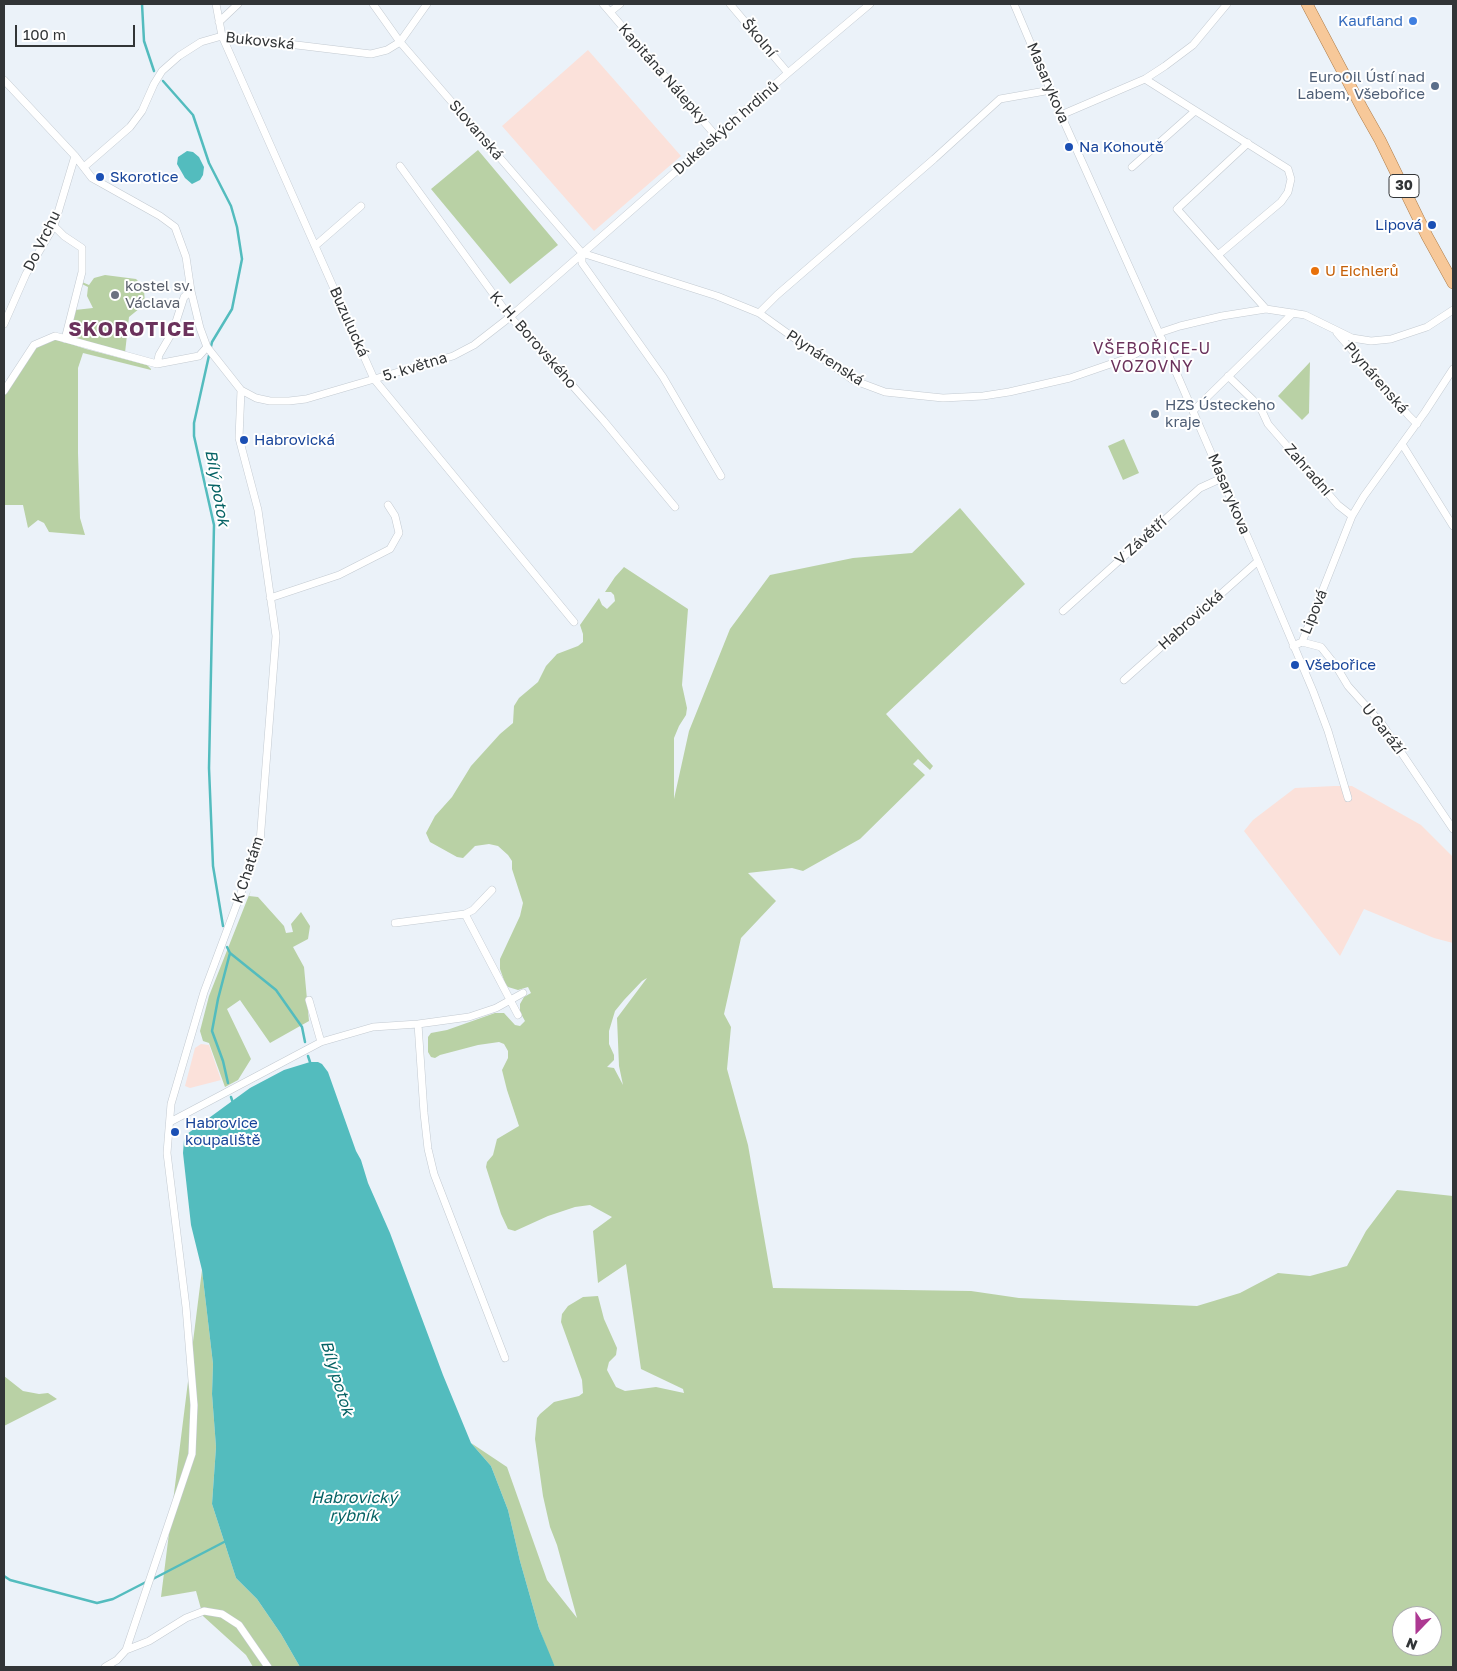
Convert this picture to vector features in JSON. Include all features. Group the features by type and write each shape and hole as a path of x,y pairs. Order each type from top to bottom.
{"main road":[{"name":"30","path":"1307,4 1380,140 1427,236 1453,283"}],"street":[{"name":"Buzulucká","path":"216,4 222,36 374,379 574,622"},
{"path":"219,22 238,4"},
{"name":"Slovanská","path":"373,4 400,42 582,253"},
{"path":"400,42 427,4"},
{"name":"Kapitána Nálepky","path":"603,4 716,136"},
{"name":"Kapitána Nálepky","path":"610,12 620,4"},
{"name":"Školní","path":"730,4 788,73"},
{"name":"Dukelských hrdinů","path":"582,253 870,4"},
{"name":"Masarykova","path":"1014,4 1258,561 1328,731 1348,798"},
{"path":"1061,115 1146,79 1193,45 1227,4"},
{"name":"Bukovská","path":"84,167 130,127 142,111 162,71 179,56 201,42 222,36 371,54 386,50 400,42"},
{"path":"1146,79 1288,168 1291,179 1288,192 1281,202 1218,255"},
{"name":"5. května","path":"4,80 75,156 92,178 160,216 175,227 186,257 191,291 200,328 208,347 241,390 256,398 270,401 306,399 463,352 510,317 582,253"},
{"path":"759,313 777,295 1000,100 1051,90"},
{"path":"1132,167 1195,111"},
{"path":"1248,144 1177,209 1266,309"},
{"name":"Do Vrchu","path":"4,324 26,274 54,226 75,156"},
{"name":"K. H. Borovského","path":"400,166 510,317 603,420 675,507"},
{"path":"316,246 361,206"},
{"path":"54,226 64,236 82,248 82,272 65,339"},
{"path":"582,253 582,263 663,377 721,476"},
{"name":"Plynárenská","path":"582,253 717,296 759,313 853,380 885,392 943,398 983,396 1009,392 1070,378 1128,358 1160,336 1180,326 1222,316 1266,309 1293,312 1305,315 1352,338 1371,341 1390,338 1427,327 1453,310"},
{"path":"157,364 159,355 174,331 184,297 191,291"},
{"path":"1193,411 1293,312"},
{"name":"Plynárenská","path":"1335,330 1417,424"},
{"path":"4,391 34,345 55,336 157,364 199,356 208,347"},
{"name":"Lipová","path":"1293,646 1302,642 1352,516 1453,369"},
{"name":"Zahradní","path":"1228,376 1253,400 1262,411 1268,424 1332,498 1352,516"},
{"name":"K Chatám","path":"126,1650 192,1454 194,1405 186,1307 167,1153 171,1104 204,992 260,842 276,636 258,510 239,438 241,390"},
{"path":"1402,444 1453,526"},
{"name":"V Závětří","path":"1063,611 1200,488 1222,478"},
{"path":"270,598 338,575 390,549 398,533 395,516 388,505"},
{"name":"Habrovická","path":"1124,680 1258,561"},
{"name":"U Garáží","path":"1302,642 1320,647 1336,666 1348,686 1382,724 1453,829"},
{"path":"395,924 465,914 473,910 492,890"},
{"path":"465,914 518,1015"},
{"path":"170,1122 321,1042 373,1028 469,1017 510,1001 524,993"},
{"path":"309,1000 321,1042"},
{"path":"418,1024 424,1113 428,1149 434,1174 506,1358"},
{"path":"104,1667 118,1660 126,1650 149,1641 186,1618 204,1611 222,1614 239,1625 268,1667"}],"shaded area":[{"path":"588,50 681,156 594,231 502,126"},
{"path":"1352,786 1421,825 1453,857 1453,943 1434,938 1364,909 1340,956 1244,831 1253,820 1295,788"},
{"path":"201,1044 209,1045 221,1080 190,1088 185,1086 195,1048"}],"green space":[{"path":"478,150 558,245 510,284 431,189"},
{"path":"105,275 136,279 144,290 145,304 129,317 125,353 67,337 75,310 93,308 87,296 88,287 82,284 82,282 89,285 94,278"},
{"path":"56,339 147,365 151,369 83,353 78,368 78,453 80,518 85,535 49,532 44,523 38,520 28,528 23,505 4,505 4,395 37,347"},
{"path":"1310,362 1309,413 1302,420 1278,396"},
{"path":"1124,439 1139,473 1123,480 1108,446"},
{"path":"960,508 1025,584 886,714 933,766 930,770 918,759 913,764 925,775 860,839 803,871 792,868 748,873 776,901 741,938 724,1014 731,1027 727,1069 748,1145 773,1288 971,1291 1019,1298 1197,1306 1240,1293 1278,1273 1310,1276 1347,1266 1366,1231 1397,1190 1453,1196 1453,1667 555,1667 539,1628 508,1510 491,1466 471,1443 507,1467 547,1580 577,1618 557,1545 550,1527 543,1496 535,1439 537,1418 540,1414 554,1402 579,1396 583,1393 582,1380 561,1322 562,1314 568,1306 583,1297 598,1296 604,1319 617,1348 616,1355 609,1362 607,1370 616,1387 625,1391 656,1387 684,1393 683,1389 641,1369 626,1264 598,1283 593,1231 612,1217 590,1205 575,1207 548,1216 515,1231 508,1229 501,1214 486,1167 487,1162 493,1155 497,1139 519,1126 502,1070 508,1058 508,1051 504,1044 499,1042 478,1045 435,1058 431,1057 428,1052 428,1037 431,1033 447,1030 495,1013 504,1013 515,1025 520,1026 525,1021 520,1012 520,1004 524,997 531,993 528,987 518,990 508,987 500,969 500,959 520,916 523,903 512,869 512,861 498,846 489,844 475,846 463,858 457,857 430,842 426,833 435,816 452,797 471,766 500,734 513,723 514,706 519,698 538,682 546,666 557,654 578,646 583,642 580,625 599,598 602,605 607,609 615,601 614,595 611,592 605,592 624,567 688,609 682,685 687,708 686,715 674,738 674,799 689,731 730,629 770,575 853,558 912,553","holes":["647,978 617,1018 619,1066 623,1085 614,1068 607,1067 614,1060 609,1044 609,1031 615,1011 642,981"]},
{"path":"251,890 249,896 258,897 284,926 286,933 293,932 291,924 301,912 310,926 308,939 293,947 304,967 309,1021 270,1043 240,1000 227,1009 251,1059 238,1080 225,1087 209,1043 203,1041 200,1031 209,996"},
{"path":"202,1270 213,1364 212,1394 216,1447 212,1504 236,1578 257,1599 281,1634 300,1667 253,1667 246,1655 203,1616 196,1591 161,1597"},
{"path":"4,1376 23,1391 39,1394 48,1393 57,1399 4,1426"}],"water":[{"path":"187,151 193,152 199,157 204,167 200,180 192,184 185,178 177,164 178,157"},
{"name":"Habrovický rybník","path":"310,1062 322,1064 328,1072 368,1183 390,1233 443,1375 471,1443 491,1466 508,1510 539,1628 555,1667 300,1667 281,1634 257,1599 236,1578 212,1504 216,1447 212,1394 213,1364 202,1270 191,1225 183,1153 184,1140 187,1134 250,1088 284,1070"}],"waterway":[{"name":"Bílý potok","path":"142,4 144,41 154,71"},
{"name":"Bílý potok","path":"163,81 193,115 209,163 231,206 237,227 242,259 232,309 212,342 194,423 194,436 214,525 209,768 213,866 223,926"},
{"name":"Bílý potok","path":"227,947 230,953 212,1031 223,1061 228,1083"},
{"path":"230,953 276,990 302,1027 305,1042"},
{"path":"308,1056 310,1062"},
{"name":"Bílý potok","path":"231,1097 233,1103"},
{"path":"151,1580 226,1541"},
{"path":"4,1576 10,1580 97,1603 113,1599 146,1582"}],"place":[{"name":"Kaufland","path":"1413,21"},
{"name":"EuroOil Ústí nad Labem, Všebořice","path":"1435,86"},
{"name":"Na Kohoutě","path":"1069,147"},
{"name":"Skorotice","path":"100,177"},
{"name":"Lipová","path":"1432,225"},
{"name":"U Eichlerů","path":"1315,271"},
{"name":"kostel sv. Václava","path":"115,295"},
{"name":"HZS Ústeckeho kraje","path":"1155,414"},
{"name":"Habrovická","path":"244,440"},
{"name":"Všebořice","path":"1295,665"},
{"name":"Habrovice koupaliště","path":"175,1132"}],"district":[{"name":"SKOROTICE","path":"132,330"},
{"name":"VŠEBOŘICE-U VOZOVNY","path":"1152,358"}]}
